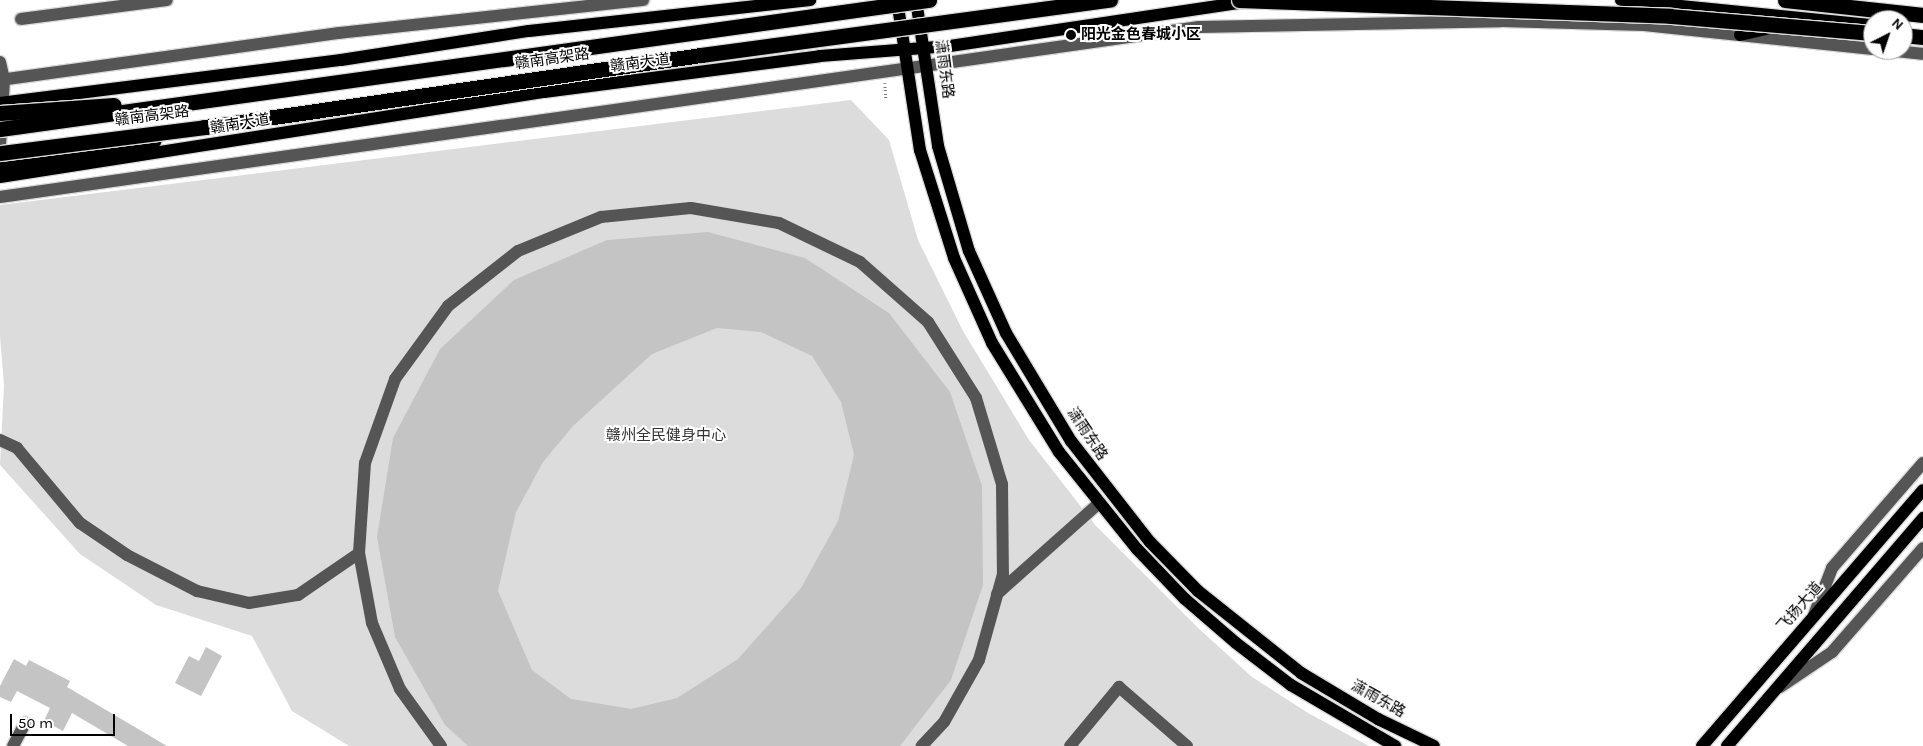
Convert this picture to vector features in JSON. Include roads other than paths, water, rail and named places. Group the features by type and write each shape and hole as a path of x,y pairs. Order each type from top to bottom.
{"highway":[{"name":"赣南高架路","path":"0,128 930,0"},
{"name":"赣南高架路","path":"0,152 272,118 1110,0"},
{"path":"1239,0 1670,16 1863,32"},
{"path":"1785,0 1923,15"},
{"path":"1,106 270,92"},
{"path":"0,167 272,118"}],"main road":[{"path":"1,106 341,60 530,31 810,0"},
{"name":"潇雨东路","path":"897,0 909,67 920,150 954,258 992,343 1059,452 1137,549 1186,599 1236,643 1290,685 1395,746"},
{"name":"潇雨东路","path":"916,0 926,47 926,65 938,146 954,208 983,285 1028,374 1109,493 1198,591 1248,633 1301,673 1378,719 1434,746"},
{"name":"赣南大道","path":"0,177 544,92 820,56 905,51 926,47 950,46 1257,0"},
{"path":"1621,0 1863,24"},
{"path":"1740,35 1809,18"},
{"name":"飞扬大道","path":"1702,746 1923,490"},
{"path":"1730,744 1923,518"}],"street":[{"path":"21,19 167,0"},
{"path":"2,80 339,33 643,0"},
{"path":"0,197 1200,27 1501,21 1644,25 1863,48"},
{"path":"0,62 2,80 0,146"},
{"path":"441,746 400,690 372,623 359,553 365,463 395,379 448,306 518,251 602,217 691,208 779,223 860,262 928,322 976,398 1002,484 1003,574 979,660 944,722 922,746"},
{"path":"0,440 17,448 80,524 127,556 197,591 249,603 298,595 359,553"},
{"path":"1813,617 1832,568 1923,463"},
{"path":"997,594 1099,502"},
{"path":"1774,691 1832,652 1923,548"},
{"path":"1070,746 1118,687 1187,746"},
{"path":"13,746 26,723"}],"place":[{"name":"阳光金色春城小区","path":"1071,35"}],"park label":[{"name":"赣州全民健身中心","path":"666,436"}]}
